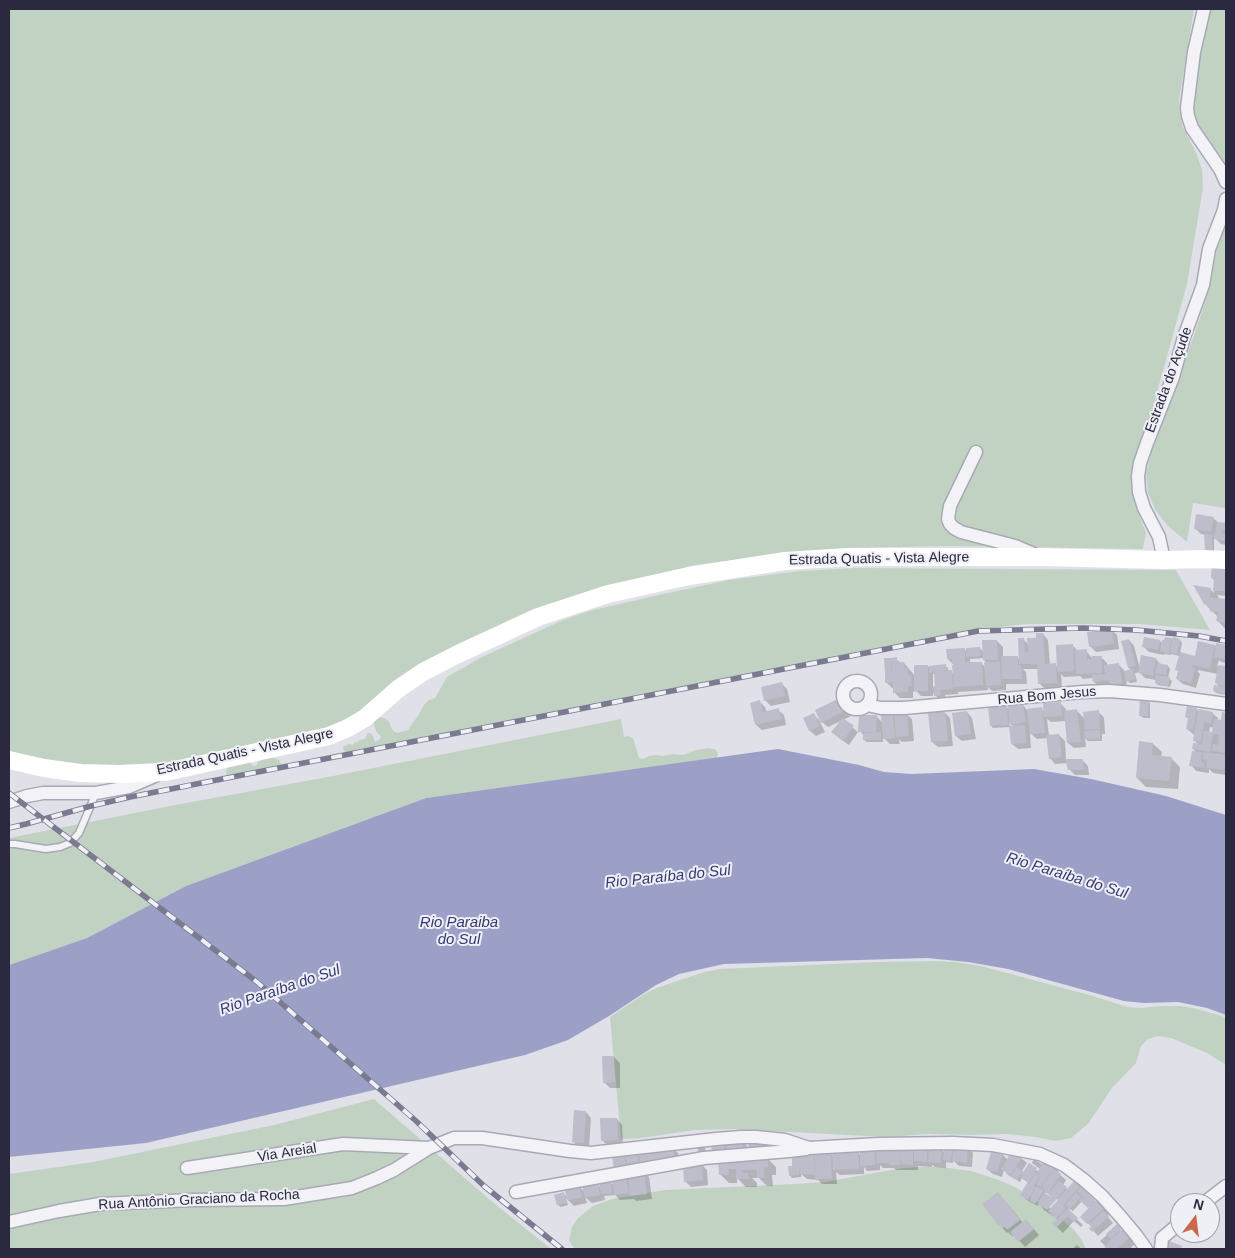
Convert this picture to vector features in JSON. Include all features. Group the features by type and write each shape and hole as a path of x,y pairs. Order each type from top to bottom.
{"street":[{"path":"1204,9 1194,52 1187,108 1188,116 1192,128 1220,169 1226,182"},
{"name":"Estrada do Açude","path":"1164,560 1158,537 1144,508 1140,492 1138,476 1140,463 1173,376 1184,337 1203,285 1209,249 1224,210 1226,199"},
{"path":"976,452 950,506 948,519 950,524 961,532 1015,546 1042,557"},
{"name":"Estrada Quatis - Vista Alegre","path":"9,760 44,768 80,773 166,772 329,736 365,718 398,689 423,672 538,617 608,594 689,576 785,561 851,557 1042,557 1226,560"},
{"name":"Rua Bom Jesus","path":"867,705 881,708 904,708 1109,691 1160,695 1226,704"},
{"path":"9,802 43,793 96,792 129,787 166,772"},
{"name":"Rua Antônio Graciano da Rocha","path":"9,1222 100,1204 284,1199 352,1188 394,1170 429,1148 454,1138 482,1138 570,1152 591,1153 741,1137 785,1140 808,1148 953,1143 993,1144 1040,1154 1064,1166 1102,1196 1136,1234 1146,1249"},
{"name":"Via Areial","path":"187,1168 343,1144 429,1148"},
{"path":"516,1192 704,1158 808,1148"},
{"path":"1161,1249 1162,1238 1170,1231"}],"lane":[{"path":"9,844 46,849 70,843 79,833 96,792"}],"green space":[{"path":"9,9 1194,9 1179,100 1183,127 1202,170 1203,188 1187,284 1156,396 1133,466 1131,479 1133,496 1146,533 1143,549 950,546 843,548 802,551 695,565 602,589 338,725 183,760 155,763 101,766 52,763 9,754"},
{"path":"1208,9 1226,9 1226,174 1201,134 1193,111 1199,55"},
{"path":"1226,220 1226,508 1193,503 1187,542 1168,526 1156,511 1148,493 1146,473 1151,452 1200,318 1210,284 1219,236"},
{"path":"855,568 1176,570 1210,630 1140,624 1026,624 982,629 350,753 344,751 343,747 349,744 353,745 359,740 365,739 369,733 372,734 375,742 380,739 381,737 376,731 373,721 377,716 386,719 393,731 397,733 408,730 424,705 429,700 435,698 447,677 482,657 563,620 589,611 729,580 800,571"},
{"path":"621,719 624,737 633,738 639,758 643,759 656,755 683,755 709,748 716,750 717,758 426,798 186,886 87,938 9,965 9,838"},
{"path":"268,756 279,760 282,766 232,776 226,774 230,764 247,761 254,766 264,757"},
{"path":"932,961 981,966 1127,1007 1180,1006 1219,1015 1226,1018 1226,1065 1207,1053 1171,1038 1158,1036 1148,1039 1141,1046 1136,1063 1112,1088 1088,1124 1071,1138 1056,1141 1008,1134 929,1134 886,1137 733,1129 694,1130 621,1139 610,1017 643,995 671,983 720,969"},
{"path":"374,1099 490,1200 551,1249 9,1249 9,1174 93,1162 274,1125"},
{"path":"923,1167 971,1171 1017,1188 1055,1213 1074,1230 1086,1249 575,1249 569,1240 572,1227 578,1218 593,1206 612,1199 665,1190 825,1182 903,1168"}],"water":[{"name":"Rio Paraiba do Sul","path":"778,749 859,765 884,772 911,774 1034,769 1091,779 1166,796 1226,815 1226,1015 1207,1008 1178,1002 1144,1003 1124,1001 1008,969 968,962 927,958 724,964 679,974 656,985 568,1040 525,1055 146,1143 9,1157 9,965 87,938 186,886 426,798"}],"building":[{"path":"1196,514 1214,517 1211,532 1194,529"},
{"path":"1217,522 1226,523 1226,531 1222,530 1222,533 1226,533 1226,541 1214,539"},
{"path":"1204,534 1212,534 1213,550 1205,550"},
{"path":"1212,565 1226,569 1226,591 1213,591"},
{"path":"1193,585 1211,588 1210,597 1226,599 1226,623 1216,621 1218,612 1211,612"},
{"path":"1112,629 1114,644 1089,647 1087,632"},
{"path":"1036,633 1043,633 1045,664 1056,663 1057,683 1038,684 1037,664 1019,664 1018,638 1024,638 1025,652 1028,652 1027,638 1036,638"},
{"path":"1144,637 1160,640 1158,650 1142,647"},
{"path":"1165,637 1172,638 1169,654 1160,651 1162,640"},
{"path":"1173,637 1180,639 1177,654 1170,652"},
{"path":"1129,639 1136,666 1128,668 1121,641"},
{"path":"982,640 997,640 998,660 983,660"},
{"path":"1198,641 1215,645 1210,669 1193,665 1192,667 1195,668 1191,683 1176,679 1178,671 1175,670 1180,652 1195,656"},
{"path":"1216,643 1226,645 1226,659 1214,657"},
{"path":"1073,644 1074,671 1057,672 1056,645"},
{"path":"980,647 981,656 966,657 966,648"},
{"path":"965,648 965,662 982,662 983,685 954,687 952,665 958,664 952,664 952,659 947,659 946,649"},
{"path":"1087,649 1087,659 1092,659 1092,656 1102,656 1102,673 1076,674 1075,650"},
{"path":"1141,655 1156,658 1153,676 1138,673"},
{"path":"1001,656 1018,656 1018,665 1021,665 1022,679 1002,679"},
{"path":"897,657 897,662 904,662 905,668 908,668 908,675 911,675 912,686 908,686 908,692 893,693 893,682 885,683 885,672 892,672 891,658"},
{"path":"884,658 891,658 891,672 885,672"},
{"path":"984,662 1000,662 1001,685 986,686"},
{"path":"1119,663 1122,683 1110,685 1109,680 1093,682 1092,675 1105,674 1104,665"},
{"path":"1157,663 1168,665 1166,675 1155,673"},
{"path":"946,664 946,670 935,671 952,670 953,689 940,690 941,695 934,696 934,672 929,673 929,666"},
{"path":"914,665 928,665 928,691 914,691"},
{"path":"1218,665 1226,666 1226,686 1215,683"},
{"path":"1133,669 1136,679 1126,682 1124,671"},
{"path":"1156,675 1170,677 1168,686 1155,683"},
{"path":"782,682 785,696 764,701 761,687"},
{"path":"1214,685 1226,687 1226,694 1213,691"},
{"path":"840,698 846,710 821,723 815,710"},
{"path":"1140,699 1149,699 1148,716 1139,716"},
{"path":"760,700 763,712 779,708 781,719 755,725 750,703"},
{"path":"1061,702 1062,716 1044,717 1043,703"},
{"path":"1023,704 1026,722 1010,725 1008,706"},
{"path":"1007,705 1008,725 1002,726 1001,717 1001,725 990,726 988,707"},
{"path":"1187,706 1197,708 1193,730 1186,729 1188,718 1185,717"},
{"path":"1042,707 1045,733 1030,734 1027,709"},
{"path":"1077,709 1081,742 1067,743 1064,711"},
{"path":"1198,709 1213,712 1211,723 1204,722 1201,742 1193,741"},
{"path":"1099,710 1100,729 1085,730 1083,712"},
{"path":"945,711 948,741 931,742 928,713"},
{"path":"967,711 971,734 955,736 952,713"},
{"path":"1222,712 1226,713 1226,753 1212,751 1213,744 1218,745 1219,735 1213,734 1210,752 1192,749 1193,743 1202,744 1204,731 1212,732 1214,719 1221,720"},
{"path":"814,713 820,726 809,731 803,718"},
{"path":"907,713 909,736 896,737 894,714"},
{"path":"893,714 895,738 883,739 881,715"},
{"path":"859,715 877,715 876,732 858,732"},
{"path":"843,718 854,726 843,741 831,732"},
{"path":"1025,725 1026,743 1011,744 1009,726"},
{"path":"1100,730 1100,739 1084,739 1084,731"},
{"path":"881,732 881,740 863,740 863,733"},
{"path":"1059,734 1062,757 1049,759 1046,735"},
{"path":"1139,741 1153,743 1152,755 1172,757 1169,781 1136,778"},
{"path":"1192,751 1202,752 1201,762 1204,762 1204,768 1189,766"},
{"path":"1204,752 1226,755 1226,770 1206,768 1207,760 1203,759"},
{"path":"1065,759 1083,759 1084,770 1068,770"},
{"path":"602,1056 614,1056 615,1082 603,1083"},
{"path":"574,1110 586,1111 584,1143 572,1142"},
{"path":"600,1118 617,1118 618,1140 601,1141"},
{"path":"748,1140 765,1140 766,1152 749,1152"},
{"path":"724,1141 725,1151 712,1156 711,1143"},
{"path":"726,1141 743,1141 743,1151 726,1151"},
{"path":"914,1145 927,1146 927,1162 914,1161"},
{"path":"945,1145 953,1146 951,1161 943,1160"},
{"path":"954,1145 968,1147 967,1163 952,1161"},
{"path":"913,1146 913,1165 901,1164 901,1155 900,1165 876,1163 877,1148"},
{"path":"673,1147 675,1161 640,1165 639,1150"},
{"path":"929,1147 942,1148 941,1163 928,1162"},
{"path":"875,1148 875,1165 860,1166 860,1149"},
{"path":"992,1149 1003,1153 997,1172 986,1169"},
{"path":"637,1150 639,1166 627,1168 625,1151"},
{"path":"858,1151 859,1169 833,1170 832,1152"},
{"path":"1012,1151 1022,1157 1011,1175 1001,1169"},
{"path":"831,1152 832,1179 815,1179 815,1153"},
{"path":"624,1153 626,1169 614,1170 612,1155"},
{"path":"814,1154 815,1175 800,1174 799,1166 799,1175 789,1176 788,1166 792,1166 792,1155"},
{"path":"768,1157 768,1167 764,1167 764,1178 757,1178 757,1170 742,1170 742,1173 748,1173 749,1179 736,1179 736,1169 729,1169 729,1175 719,1175 718,1158"},
{"path":"1045,1159 1055,1165 1041,1187 1036,1184 1041,1175 1037,1173"},
{"path":"702,1163 703,1180 684,1182 683,1164"},
{"path":"1029,1163 1037,1168 1029,1183 1020,1177"},
{"path":"1017,1167 1023,1171 1017,1180 1011,1176"},
{"path":"1053,1169 1061,1174 1048,1194 1042,1187"},
{"path":"644,1170 647,1194 630,1196 627,1172"},
{"path":"1035,1173 1040,1175 1034,1186 1036,1187 1028,1200 1020,1195"},
{"path":"626,1178 629,1193 614,1195 612,1179"},
{"path":"1075,1180 1081,1185 1063,1206 1066,1208 1056,1219 1048,1211 1058,1202 1057,1200"},
{"path":"611,1181 612,1193 601,1194 599,1182"},
{"path":"1059,1181 1067,1187 1056,1200 1048,1194"},
{"path":"597,1182 600,1195 585,1198 582,1185"},
{"path":"579,1184 582,1197 568,1201 564,1188"},
{"path":"1037,1186 1044,1190 1035,1204 1029,1200"},
{"path":"1082,1186 1095,1200 1088,1208 1079,1200 1083,1197 1077,1191"},
{"path":"564,1192 567,1203 557,1205 554,1195"},
{"path":"998,1192 1020,1220 1007,1230 1005,1227 1002,1228 998,1225 982,1204"},
{"path":"1076,1192 1081,1197 1069,1210 1078,1218 1074,1222 1068,1216 1056,1228 1052,1224 1068,1208 1065,1205"},
{"path":"1044,1193 1056,1200 1047,1210 1037,1204"},
{"path":"1098,1198 1106,1206 1087,1224 1080,1217"},
{"path":"1103,1211 1109,1216 1092,1232 1089,1224"},
{"path":"1026,1219 1034,1229 1018,1242 1010,1232"},
{"path":"1117,1224 1121,1229 1111,1239 1106,1234"},
{"path":"1124,1228 1131,1236 1117,1249 1107,1249 1104,1246"},
{"path":"1169,1241 1170,1243 1182,1246 1181,1249 1166,1249"}],"railway":[{"path":"9,828 130,797 978,631 1083,628 1136,630 1199,636 1226,641"},
{"path":"9,793 257,982 415,1120 484,1186 562,1249"}],"water label":[{"name":"Rio Paraíba do Sul","path":"1067,876"},
{"name":"Rio Paraíba do Sul","path":"668,877"},
{"name":"Rio Paraíba do Sul","path":"280,990"}]}
